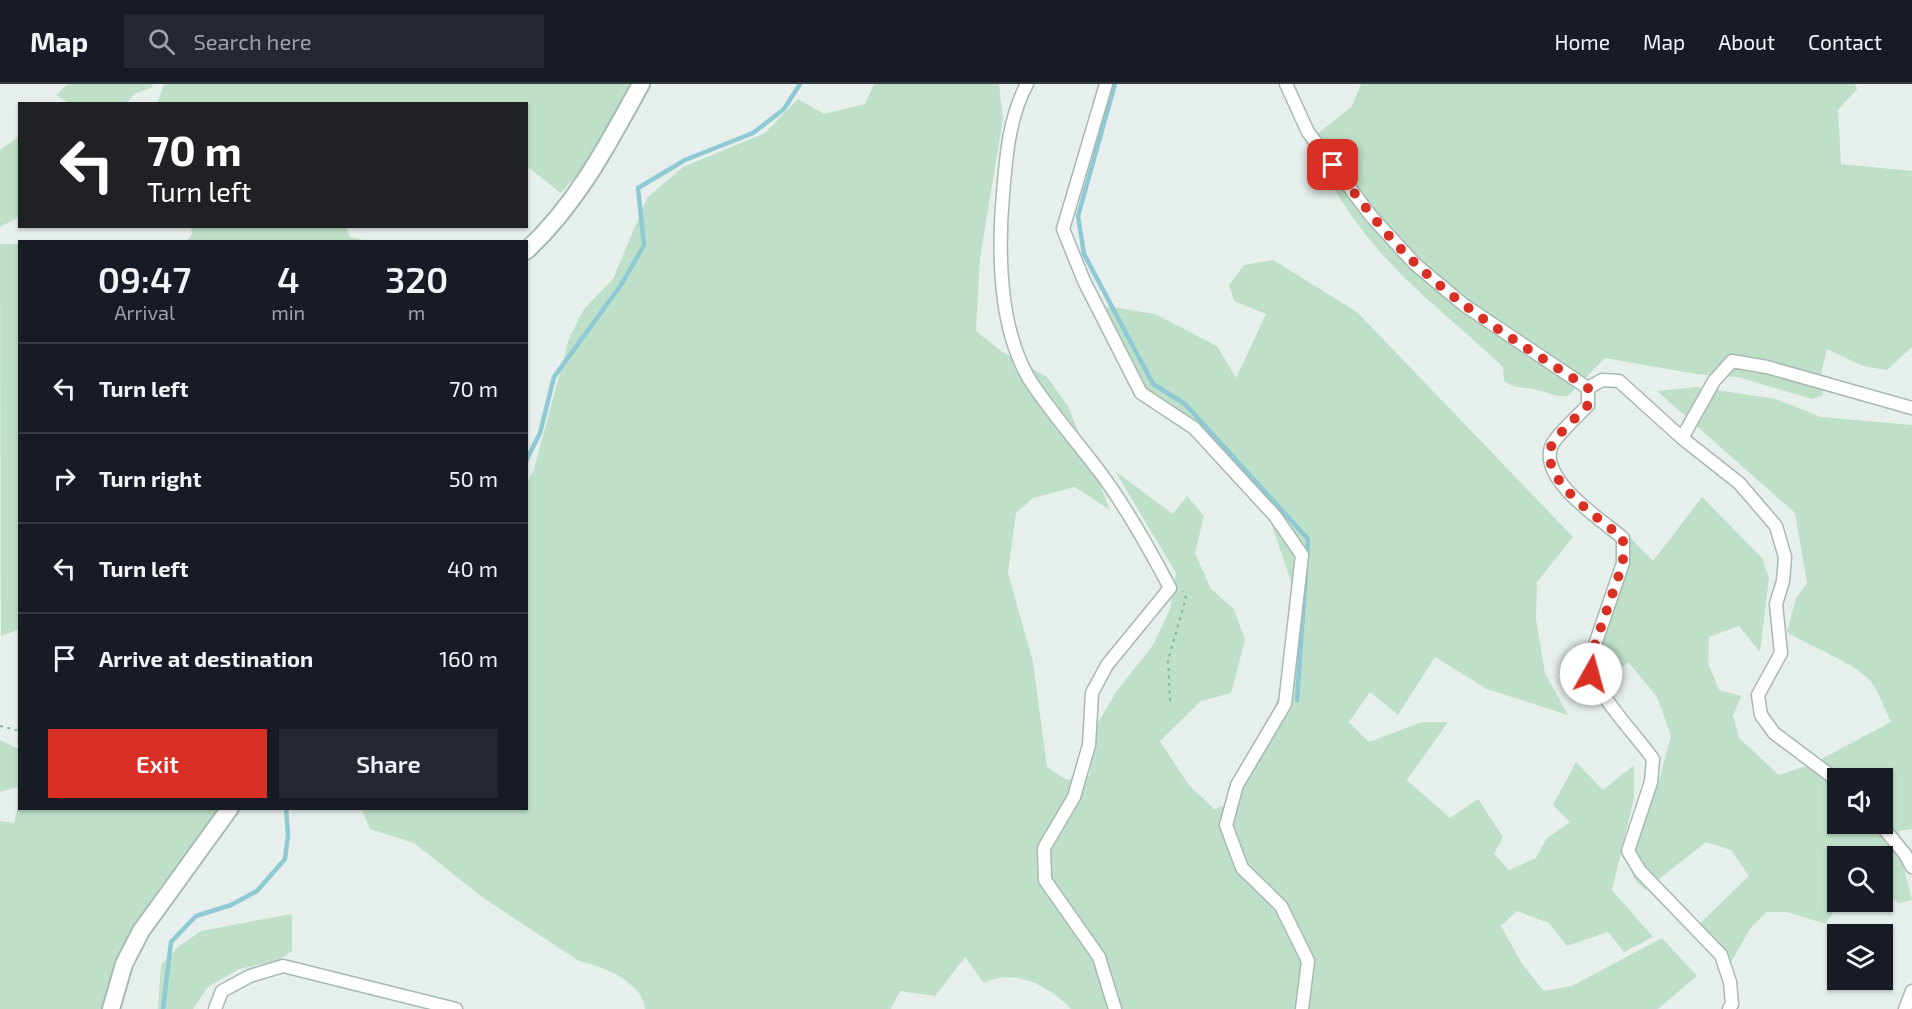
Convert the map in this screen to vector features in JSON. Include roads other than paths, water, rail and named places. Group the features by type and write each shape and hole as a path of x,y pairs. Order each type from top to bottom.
{"main road":[{"path":"528,249 554,225 592,171 641,84"},
{"path":"111,1009 124,964 141,931 229,810"}],"street":[{"path":"1027,84 1017,102 1006,160 999,230 1002,280 1014,342 1028,376 1105,479 1153,555 1170,588 1107,665 1092,693 1089,745 1074,797 1044,848 1045,880 1099,957 1115,1009"},
{"path":"1106,84 1063,229 1084,281 1141,393 1194,428 1275,516 1302,555 1285,704 1237,786 1226,825 1242,868 1281,906 1308,961 1302,1009"},
{"path":"1286,84 1308,132 1371,216 1415,264 1464,305 1588,388"},
{"path":"1682,438 1714,381 1732,361 1767,367 1912,408"},
{"path":"1588,388 1602,380 1619,381 1682,438 1739,483 1776,526 1785,557 1783,581 1776,604 1781,653 1758,695 1761,715 1774,733 1827,773"},
{"path":"1588,388 1588,405 1551,445 1549,461 1557,481 1623,538 1623,563 1589,662 1591,674 1653,759 1650,782 1628,851 1640,871 1721,955 1730,982 1732,1004 1729,1009"},
{"path":"1888,834 1905,854 1912,867"},
{"path":"215,1009 222,991 250,976 283,966 456,1009"},
{"path":"1905,1009 1912,991"}],"waterway":[{"path":"528,457 540,433 554,377 621,285 644,245 638,188 685,160 753,133 784,109 800,84"},
{"path":"1115,84 1078,216 1084,254 1153,384 1185,404 1308,539 1307,556"},
{"path":"1297,700 1306,571"},
{"path":"163,1009 171,942 196,916 231,905 257,891 285,859 288,835 286,810"}]}
